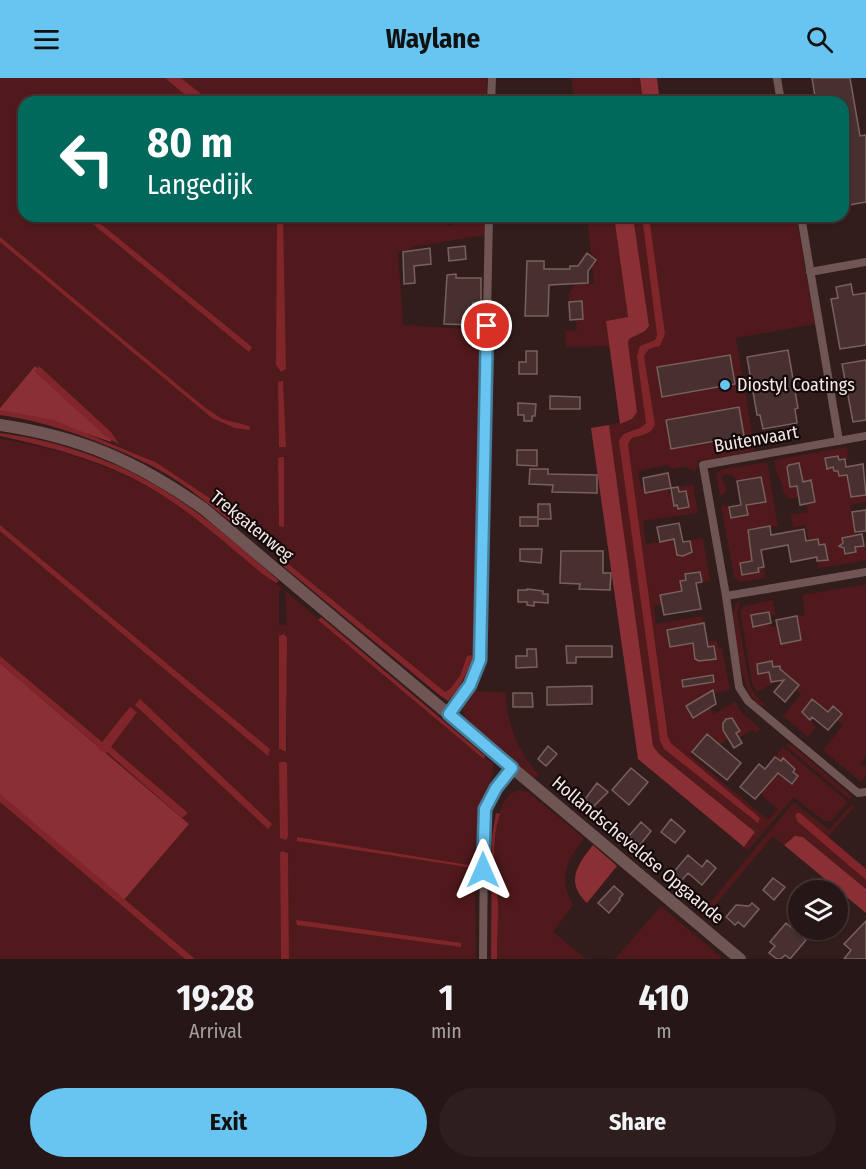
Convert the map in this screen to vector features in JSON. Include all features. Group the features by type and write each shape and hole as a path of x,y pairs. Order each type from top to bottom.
{"street":[{"path":"491,96 492,78"},
{"path":"777,78 780,96"},
{"path":"449,714 470,685 480,660 489,222"},
{"path":"802,222 839,441"},
{"path":"810,272 866,262"},
{"name":"Trekgatenweg","path":"0,425 36,430 98,449 136,465 178,490 221,523 512,768"},
{"name":"Buitenvaart","path":"866,436 703,465 739,687 748,701 858,793 866,792"},
{"path":"726,596 866,572"},
{"path":"483,959 485,809 496,788 512,768"},
{"name":"Hollandscheveldse Opgaande","path":"512,768 740,959"}],"shaded area":[{"path":"0,78 487,78 486,96 18,96 18,222 442,222 450,226 452,222 486,222 486,235 412,247 412,249 398,252 403,325 482,330 476,652 471,669 454,695 448,696 207,497 168,471 111,442 111,438 35,366 0,408"},
{"path":"165,78 181,78 204,96 187,96"},
{"path":"571,78 639,78 642,96 574,96"},
{"path":"640,78 657,78 659,96 642,96"},
{"path":"90,222 98,222 252,347 249,352"},
{"path":"277,222 283,222 286,369 281,372 276,365"},
{"path":"588,222 615,222 628,318 606,321 610,346 566,347 565,331 577,330 576,320 583,319 582,301 569,301 568,295 575,284 594,284 592,267 597,259 591,254"},
{"path":"615,222 634,222 649,326 645,331 629,339 637,412 632,419 620,424 606,321 628,317"},
{"path":"634,222 643,222 657,335 655,340 640,346 646,423 641,428 626,432 619,442 660,741 664,749 758,823 669,740 628,444 632,438 643,435 654,428 644,356 649,349 660,346 665,335 650,222 797,222 815,324 736,338 755,451 698,461 695,471 685,467 672,469 667,465 638,471 641,487 644,487 645,493 668,489 669,494 672,494 674,505 689,507 686,491 679,492 678,487 693,484 698,513 643,521 646,544 674,539 683,556 692,552 690,540 703,538 710,580 702,582 699,572 685,574 686,580 680,582 682,591 660,596 662,605 654,606 656,624 702,616 707,641 717,641 718,648 722,647 730,690 714,693 716,705 710,708 714,714 735,702 742,713 760,728 757,733 752,730 739,738 736,733 740,730 732,718 723,720 728,737 720,745 707,735 690,755 768,820 778,809 761,793 774,777 774,770 791,784 798,777 793,772 795,769 783,759 781,761 775,757 783,747 848,802 831,821 824,821 794,797 748,850 744,847 755,832 659,754 653,746 609,425 632,419 637,412 628,343 629,339 645,331 649,326"},
{"path":"643,222 650,222 665,334 660,346 649,349 644,356 654,428 643,435 632,438 628,444 668,737 671,743 760,818 758,823 664,749 660,741 619,442 627,432 646,423 637,356 640,346 655,340 657,335"},
{"path":"0,237 203,406 222,419 249,426 250,430 235,428 212,418 0,242"},
{"path":"35,366 111,438 111,442 64,426 0,414 0,408"},
{"path":"39,366 111,432 119,444 106,437 34,371"},
{"path":"283,381 286,447 279,447 278,382"},
{"path":"0,410 54,420 157,463 211,499 240,523 237,527 175,479 134,457 58,428 0,415"},
{"path":"609,425 653,746 659,754 755,832 744,847 638,759 591,428"},
{"path":"0,433 70,448 138,475 205,519 279,581 276,583 264,575 207,528 163,495 147,486 75,455 0,436"},
{"path":"0,439 54,450 106,467 179,505 206,524 283,589 279,591 279,625 287,624 285,591 493,764 493,775 481,805 478,829 475,866 476,959 289,959 287,851 280,853 281,959 0,959 0,798 189,824 0,663","holes":["280,635 287,638 287,749 286,752 279,750"]},
{"path":"847,447 849,459 839,460 838,456 825,459 827,468 833,467 840,476 847,475 851,497 866,495 866,502 850,505 856,536 842,538 841,545 845,554 855,547 864,546 866,560 819,568 817,561 828,559 825,544 819,545 809,541 805,525 793,528 791,514 808,512 806,504 800,505 799,497 790,499 784,494 774,460"},
{"path":"284,457 284,527 279,526 278,458"},
{"path":"767,462 778,526 748,530 752,561 740,563 739,572 742,575 758,572 758,568 764,567 765,578 740,582 734,577 721,505 729,507 731,518 748,515 746,505 761,503 764,496 761,477 737,481 731,474 722,475 727,488 724,494 720,495 716,473 723,469"},
{"path":"0,525 270,749 268,756 0,531"},
{"path":"286,562 445,692 460,676 467,656 471,655 474,658 458,689 448,701 438,694 283,566"},
{"path":"866,584 866,757 861,763 866,765 866,776 861,782 823,750 843,725 837,720 842,713 833,706 827,713 807,703 802,712 816,727 808,737 783,716 801,694 796,689 799,685 788,675 782,682 780,666 773,667 772,661 757,664 758,674 769,672 776,682 757,692 752,683 740,611 744,606 773,600 776,615 770,616 768,612 762,613 753,626 770,623 771,627 778,626 781,644 801,641 797,616 805,615 802,595"},
{"path":"738,601 740,605 737,612 750,686 756,696 766,705 764,706 756,701 749,692 744,680 733,612"},
{"path":"321,617 485,756 484,759 318,620"},
{"path":"284,634 287,638 286,752 279,749 279,636"},
{"path":"0,656 102,742 130,707 137,712 111,747 188,813 182,818 107,752 98,749 99,747 0,663"},
{"path":"0,663 189,824 123,901 0,798"},
{"path":"470,691 505,692 508,715 519,746 539,775 533,779 466,721 462,705"},
{"path":"140,699 272,824 268,829 135,705"},
{"path":"785,745 792,745 852,796 849,799"},
{"path":"279,763 287,764 288,837 286,840 280,838"},
{"path":"518,790 528,792 584,838 566,870 566,887 573,905 553,932 586,959 497,959 498,903 495,841 497,824 501,809 508,797"},
{"path":"0,794 195,959 185,959 0,802"},
{"path":"794,802 829,830 851,805 854,807 828,837 800,813 795,816 798,822 866,880 866,889 804,837 788,841 784,845 773,836 706,916 702,912"},
{"path":"496,813 500,814 494,847 498,903 497,959 491,959 492,837"},
{"path":"800,813 866,869 866,880 798,822 795,816"},
{"path":"795,836 803,837 866,889 866,913 848,898 848,880 826,880 784,845"},
{"path":"297,837 474,866 474,868 297,841"},
{"path":"593,845 617,866 587,903 576,888 575,881 578,867"},
{"path":"282,851 288,853 289,959 281,959 280,853"},
{"path":"661,906 721,957 720,959 615,959"},
{"path":"296,920 461,943 461,947 297,925"}],"building":[{"path":"812,78 850,78 860,136 866,135 866,202 849,205 849,96 815,96"},
{"path":"465,246 466,259 449,261 448,248"},
{"path":"430,248 431,264 414,266 415,283 404,284 403,252"},
{"path":"587,253 596,260 588,271 588,283 549,285 548,316 525,316 527,261 544,261 544,269 570,269 570,266 578,266"},
{"path":"456,274 456,278 481,278 481,303 473,303 473,325 444,324 447,275"},
{"path":"851,284 853,295 866,293 866,345 840,349 831,299 838,298 836,287"},
{"path":"582,301 583,319 570,320 569,302"},
{"path":"788,350 798,408 795,409 797,423 763,429 760,415 757,415 747,357"},
{"path":"526,351 537,351 537,374 519,374 519,362 526,362"},
{"path":"730,355 735,384 662,397 657,367"},
{"path":"866,360 866,420 853,422 842,364"},
{"path":"550,396 580,397 580,409 550,409"},
{"path":"518,403 536,404 532,421 524,421 524,415 518,415"},
{"path":"739,407 744,436 671,449 666,420"},
{"path":"517,450 537,450 537,466 517,465"},
{"path":"838,456 839,460 845,459 846,467 863,464 866,495 851,497 847,475 839,476 838,471 834,471 833,467 827,469 825,458"},
{"path":"799,463 803,482 811,480 815,502 800,505 797,486 790,487 787,467"},
{"path":"530,469 548,469 548,474 597,475 597,493 552,492 553,485 529,484"},
{"path":"668,473 671,488 645,493 643,478"},
{"path":"761,477 766,502 746,505 748,515 731,518 729,507 741,505 737,481"},
{"path":"678,487 679,492 686,491 689,507 678,509 677,505 674,506 671,488"},
{"path":"538,504 550,504 551,519 538,519 538,526 520,526 520,517 538,517"},
{"path":"866,510 866,531 855,532 852,512"},
{"path":"679,523 683,542 690,541 692,552 683,556 677,555 674,539 660,542 657,527"},
{"path":"770,526 771,535 804,529 806,541 818,539 819,545 825,544 828,560 817,561 817,557 791,562 788,545 761,550 764,567 758,568 759,572 742,575 740,563 752,561 748,530"},
{"path":"862,534 864,546 855,547 856,552 845,554 844,548 839,546 843,543 842,538"},
{"path":"520,549 542,549 541,563 520,561"},
{"path":"561,551 603,551 603,573 611,573 610,590 579,589 580,584 560,583"},
{"path":"700,572 702,582 696,583 701,609 664,615 660,595 682,591 680,581 686,580 685,574"},
{"path":"527,589 548,594 548,603 534,602 534,606 527,605 527,602 518,602 518,590"},
{"path":"769,612 771,623 753,627 751,615"},
{"path":"797,616 801,640 781,644 776,620"},
{"path":"704,623 708,647 714,646 716,659 699,661 695,659 693,643 670,647 667,630"},
{"path":"566,646 612,646 612,657 576,657 576,663 567,663"},
{"path":"527,649 536,649 537,667 516,668 516,656 527,656"},
{"path":"772,661 773,667 780,666 780,669 799,685 785,702 774,692 784,680 771,682 769,672 758,674 757,664"},
{"path":"713,675 714,682 683,687 682,680"},
{"path":"592,686 592,704 547,705 547,687"},
{"path":"713,690 716,704 693,718 686,706"},
{"path":"513,693 532,693 533,707 513,707"},
{"path":"812,699 828,712 833,706 842,714 828,730 812,717 810,720 802,712"},
{"path":"732,718 740,731 736,733 742,743 734,748 723,730 723,723 726,719"},
{"path":"707,734 741,763 727,780 692,752"},
{"path":"548,746 557,754 546,766 538,759"},
{"path":"775,757 781,761 783,758 795,769 793,772 798,776 792,784 778,773 755,799 740,787 759,764 765,769"},
{"path":"631,768 648,782 629,805 612,790"},
{"path":"597,783 608,792 594,806 585,799"},
{"path":"671,819 685,831 675,843 661,832"},
{"path":"641,822 651,831 640,845 629,836"},
{"path":"688,855 702,867 707,860 716,868 702,885 688,873 682,880 673,873"},
{"path":"773,878 785,887 774,900 763,890"},
{"path":"614,886 623,894 609,913 598,903"},
{"path":"752,903 759,909 744,927 738,922 735,925 726,917 736,905 749,906"},
{"path":"866,921 866,959 844,959 851,950 844,944"},
{"path":"786,923 788,940 806,940 790,959 785,955 777,959 769,953 775,946 770,942"}],"place":[{"name":"Diostyl Coatings","path":"725,385"}],"route":[{"path":"483,870 485,809 496,788 512,768 449,714 464,696 477,673 480,660 487,326"}]}
